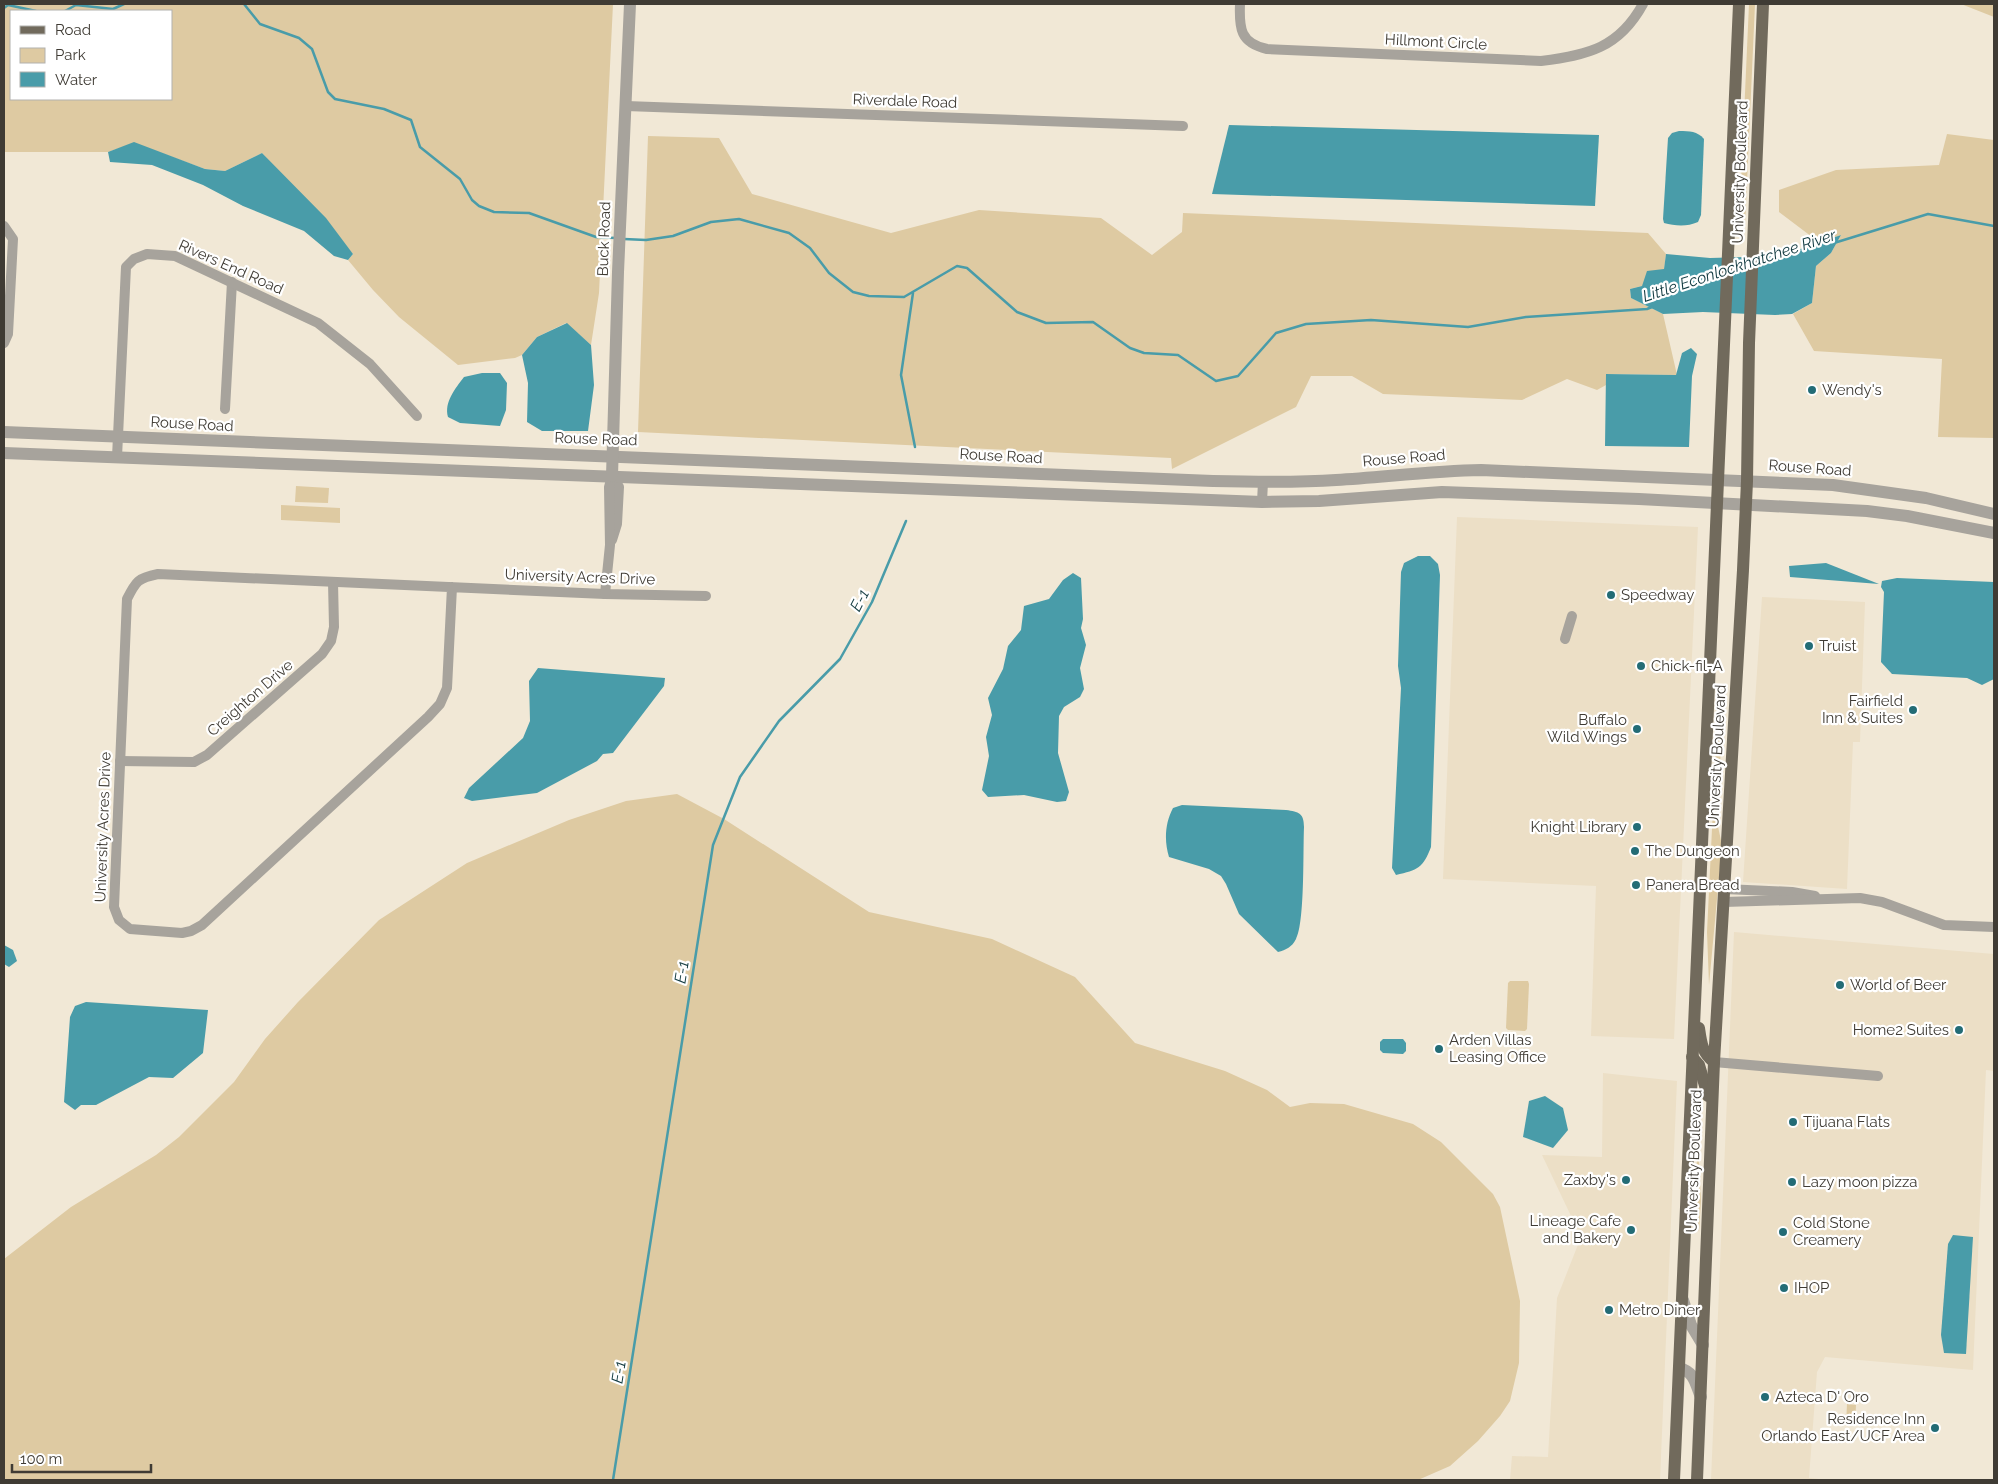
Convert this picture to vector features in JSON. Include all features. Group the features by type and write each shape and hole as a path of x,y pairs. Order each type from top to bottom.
{"main road":[{"name":"University Boulevard","path":"1674,1480 1739,4"},
{"name":"University Boulevard","path":"1697,1480 1714,1062 1746,504 1749,343 1763,4"},
{"path":"1694,1001 1702,1049 1708,1058 1714,1062"},
{"path":"1692,1057 1699,1065 1712,1114"}],"street":[{"name":"Buck Road","path":"606,594 613,524 609,487 612,476 613,456 618,272 630,4"},
{"name":"Hillmont Circle","path":"1240,4 1239,24 1244,36 1255,46 1267,49 1541,61 1574,57 1599,48 1619,36 1636,16 1643,4"},
{"name":"Riverdale Road","path":"626,106 1183,126"},
{"path":"4,226 13,239 8,334 4,343"},
{"name":"Rivers End Road","path":"117,457 126,267 134,258 147,254 175,256 318,323 370,364 417,416"},
{"path":"225,409 232,282"},
{"name":"Rouse Road","path":"4,432 1263,482 1336,480 1436,471 1481,470 1810,484 1876,490 1926,498 1994,514"},
{"path":"4,453 1262,502 1320,501 1442,492 1718,502 1867,511 1907,516 1994,533"},
{"path":"1262,502 1263,482"},
{"name":"University Acres Drive","path":"452,587 447,688 440,704 202,925 182,933 130,929 119,920 114,908 127,599 135,583 144,576 158,574 333,582 452,587 606,594 706,596"},
{"name":"Creighton Drive","path":"120,761 194,762 207,755 322,654 331,641 334,627 333,582"},
{"path":"1565,639 1572,616"},
{"path":"1725,896 1792,901 1860,898 1882,902 1944,925 1994,927"},
{"path":"1714,1062 1878,1076"},
{"path":"1682,1297 1691,1325 1703,1345"},
{"path":"1679,1368 1687,1370 1692,1375 1701,1396"}],"shaded area":[{"path":"1457,517 1698,527 1674,1039 1591,1036 1596,886 1443,879"},
{"path":"1762,597 1865,602 1860,742 1853,742 1847,889 1743,882"},
{"path":"1734,932 1994,954 1994,1071 1986,1070 1973,1370 1825,1357 1817,1372 1809,1478 1828,1480 1711,1480"},
{"path":"1603,1073 1677,1081 1660,1480 1510,1480 1512,1456 1548,1457 1557,1298 1581,1237 1542,1155 1602,1157"}],"green space":[{"path":"4,4 613,4 599,293 591,345 566,323 537,337 522,355 515,358 458,365 399,317 373,290 348,260 353,254 262,153 225,171 205,169 134,143 108,152 4,152"},
{"path":"1749,4 1755,4 1745,227 1739,227"},
{"path":"1961,4 1994,4 1994,17"},
{"path":"1947,134 1994,140 1994,438 1938,437 1942,359 1814,351 1793,314 1812,303 1816,266 1831,253 1841,235 1820,243 1779,212 1779,190 1836,170 1939,165"},
{"path":"648,136 719,138 752,194 891,233 979,210 1101,218 1152,255 1182,232 1183,213 1648,233 1666,254 1664,270 1642,286 1630,289 1631,298 1663,314 1677,375 1606,374 1606,385 1597,390 1567,379 1522,400 1383,394 1352,376 1311,376 1296,407 1172,469 1171,458 638,432"},
{"path":"296,486 329,488 328,503 295,502"},
{"path":"281,505 340,508 340,523 281,520"},
{"path":"1718,705 1722,728 1717,822 1722,845 1709,985 1707,932"},
{"path":"677,794 724,819 869,912 992,939 1075,977 1135,1043 1225,1071 1267,1090 1290,1107 1310,1103 1344,1104 1413,1124 1441,1142 1493,1194 1500,1207 1520,1301 1519,1363 1510,1401 1500,1416 1478,1441 1450,1466 1418,1480 4,1480 4,1259 71,1207 156,1155 179,1137 234,1082 265,1039 298,1002 379,920 467,863 569,820 626,801"},
{"path":"1510,981 1528,981 1529,984 1527,1029 1525,1031 1508,1030 1506,1028 1508,983"},
{"path":"1698,1144 1701,1201 1699,1232 1694,1204"},
{"path":"1847,1404 1856,1405 1855,1425 1846,1425"}],"water":[{"path":"1229,125 1599,135 1595,206 1212,194"},
{"path":"1679,131 1693,132 1699,134 1704,139 1701,215 1698,222 1681,226 1664,223 1663,219 1668,138 1672,133"},
{"path":"134,142 205,169 225,171 262,153 326,218 353,254 348,260 334,256 304,231 243,206 203,185 152,165 110,162 108,152"},
{"path":"1841,235 1831,253 1816,266 1812,303 1792,314 1703,312 1663,314 1631,298 1630,289 1642,286 1647,271 1664,269 1666,254 1710,258 1780,256"},
{"path":"567,323 591,345 594,385 588,431 542,431 527,422 528,383 522,355 537,337"},
{"path":"1691,348 1697,354 1692,376 1689,447 1605,446 1606,374 1676,375 1682,353"},
{"path":"482,373 500,373 507,383 506,410 500,426 460,423 448,417 449,401 464,377"},
{"path":"1418,556 1430,556 1438,564 1440,575 1431,847 1425,860 1419,867 1396,875 1392,868 1401,688 1398,666 1401,572 1404,563"},
{"path":"1826,563 1879,584 1790,577 1789,566"},
{"path":"1073,573 1081,578 1083,619 1081,628 1086,645 1080,668 1084,689 1080,697 1064,707 1059,716 1058,753 1069,792 1066,801 1057,802 1024,795 988,797 982,790 989,756 986,737 992,715 988,698 1003,669 1008,646 1021,630 1024,606 1049,599 1063,580"},
{"path":"1897,578 1994,582 1994,679 1982,685 1967,678 1892,674 1881,662 1884,592 1881,587 1882,581"},
{"path":"538,668 665,678 664,686 613,753 603,754 597,761 537,793 472,801 464,798 469,788 523,738 530,721 529,681"},
{"path":"1182,805 1286,810 1302,816 1304,827 1301,918 1296,939 1288,948 1278,952 1239,914 1221,876 1209,869 1169,857 1166,845 1168,820 1173,808"},
{"path":"4,945 13,950 17,961 9,967 4,964"},
{"path":"86,1002 208,1010 203,1053 173,1078 149,1077 96,1105 81,1105 75,1110 64,1102 70,1017 75,1006"},
{"path":"1383,1039 1403,1039 1406,1043 1406,1051 1403,1054 1383,1053 1380,1050 1380,1042"},
{"path":"1545,1096 1563,1108 1568,1130 1553,1148 1523,1137 1529,1101"},
{"path":"1953,1235 1973,1237 1966,1354 1944,1353 1941,1335 1948,1244"}],"waterway":[{"name":"Little Econlockhatchee River","path":"67,10 76,5 113,9 124,4"},
{"name":"Little Econlockhatchee River","path":"244,4 260,24 299,38 312,49 328,92 335,99 384,109 411,120 420,147 460,179 472,200 479,206 494,212 529,213 596,237 616,238"},
{"name":"Little Econlockhatchee River","path":"4,8 8,5 31,10"},
{"name":"Little Econlockhatchee River","path":"1834,243 1928,214 1994,226"},
{"name":"Little Econlockhatchee River","path":"624,239 646,240 673,236 711,222 739,219 789,233 810,248 829,273 853,292 869,296 904,297 957,266 967,268 1017,312 1046,323 1093,322 1130,348 1144,353 1178,355 1216,381 1238,376 1276,333 1306,324 1371,320 1468,327 1526,317 1647,309 1652,307"},
{"name":"E-1","path":"913,293 901,375 915,447"},
{"name":"E-1","path":"613,1480 713,845 740,777 779,721 840,659 872,602 906,521"}],"place":[{"name":"Wendy's","path":"1812,390"},
{"name":"Speedway","path":"1611,595"},
{"name":"Truist","path":"1809,646"},
{"name":"Chick-fil-A","path":"1641,666"},
{"name":"Fairfield Inn & Suites","path":"1913,710"},
{"name":"Buffalo Wild Wings","path":"1637,729"},
{"name":"Knight Library","path":"1637,827"},
{"name":"The Dungeon","path":"1635,851"},
{"name":"Panera Bread","path":"1636,885"},
{"name":"World of Beer","path":"1840,985"},
{"name":"Home2 Suites","path":"1959,1030"},
{"name":"Arden Villas Leasing Office","path":"1439,1049"},
{"name":"Tijuana Flats","path":"1793,1122"},
{"name":"Zaxby's","path":"1626,1180"},
{"name":"Lazy moon pizza","path":"1792,1182"},
{"name":"Lineage Cafe and Bakery","path":"1631,1230"},
{"name":"Cold Stone Creamery","path":"1783,1232"},
{"name":"IHOP","path":"1784,1288"},
{"name":"Metro Diner","path":"1609,1310"},
{"name":"Azteca D' Oro","path":"1765,1397"},
{"name":"Residence Inn Orlando East/UCF Area","path":"1935,1428"}]}
